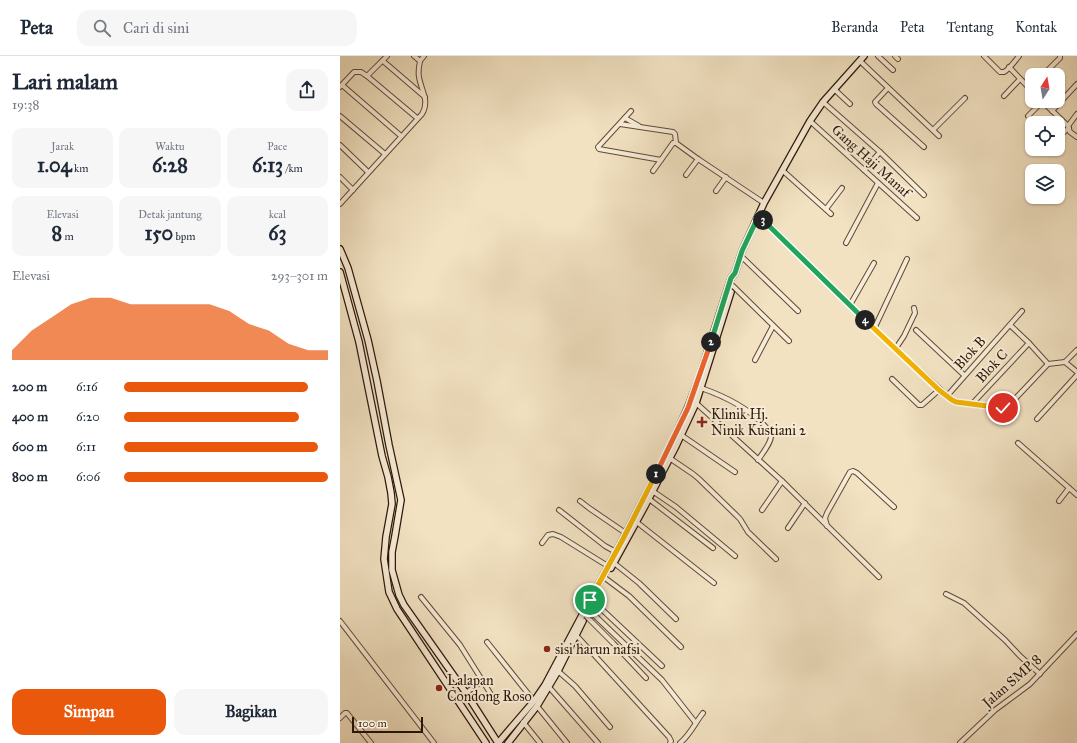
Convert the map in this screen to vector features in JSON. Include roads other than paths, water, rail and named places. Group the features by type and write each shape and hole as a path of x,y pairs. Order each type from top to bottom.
{"main road":[{"path":"668,457 702,376 733,286 740,256 764,203 810,121 834,89 862,58"},
{"path":"340,249 348,268 368,340 401,500 392,552 392,570 399,595 404,606 466,693 498,743 520,718 536,704 549,686 576,635 584,615 589,610 611,566 616,552 628,534"},
{"path":"340,272 359,342 392,498 384,559 389,592 398,609 486,743"},
{"path":"508,743 524,724 536,704 681,435 696,403 701,388 702,376 731,278 735,273"},
{"path":"359,342 368,340"},
{"path":"635,520 649,499 651,490"}],"street":[{"path":"367,76 387,56"},
{"path":"414,56 420,61"},
{"path":"340,204 424,110 426,106 425,97 419,76 420,61 424,56"},
{"path":"878,56 893,70"},
{"path":"984,56 1000,72 1004,72 1009,68 1019,56"},
{"path":"1050,68 1060,58 1060,56"},
{"path":"862,58 888,88 939,136"},
{"path":"383,61 425,97"},
{"path":"1009,68 1025,83"},
{"path":"401,136 341,86 354,72 361,72 417,118"},
{"path":"1004,96 1020,79"},
{"path":"1052,111 1077,84"},
{"path":"888,88 875,103 924,147"},
{"path":"834,89 850,104"},
{"path":"933,130 965,98"},
{"path":"824,102 880,152 924,195"},
{"path":"1028,116 1035,108"},
{"path":"1049,108 1067,125 1070,132 1077,137"},
{"path":"631,111 598,146 599,149 661,160"},
{"path":"1065,128 1077,114"},
{"path":"340,116 384,154"},
{"path":"625,118 641,127"},
{"name":"Gang Haji Manaf","path":"810,121 917,218"},
{"path":"620,124 672,132 675,134 676,143 764,203"},
{"path":"653,171 672,143 676,143"},
{"path":"340,145 368,172"},
{"path":"864,170 880,152"},
{"path":"686,175 698,159"},
{"path":"782,170 831,214"},
{"path":"340,177 353,190"},
{"path":"716,191 726,177"},
{"path":"846,243 878,183"},
{"path":"826,210 842,188"},
{"path":"759,215 874,329 939,390 956,402 1003,408 1006,407 1048,364 1065,362 1077,350"},
{"path":"740,256 798,310"},
{"path":"874,329 907,259"},
{"path":"850,305 874,263"},
{"path":"733,286 789,341"},
{"path":"898,350 915,313 914,308"},
{"name":"Blok B","path":"947,396 1022,311"},
{"path":"1010,325 1048,364"},
{"path":"755,360 773,326"},
{"path":"916,330 964,376"},
{"name":"Blok C","path":"972,404 1029,343"},
{"path":"1037,419 1077,373 1065,362"},
{"path":"892,379 919,405 925,403 939,390"},
{"path":"701,388 738,404 760,421 770,432 771,439 758,460"},
{"path":"696,403 782,481 879,577"},
{"path":"681,435 735,472"},
{"path":"1018,443 1077,495"},
{"path":"668,457 699,479 740,519 748,532 776,559"},
{"path":"828,526 826,513 850,472 857,473 894,507"},
{"path":"762,510 782,481"},
{"path":"1058,501 1070,488"},
{"path":"651,490 676,507 735,556"},
{"path":"649,499 713,548"},
{"path":"580,501 628,534"},
{"path":"788,528 805,503"},
{"path":"559,510 605,546 616,552"},
{"path":"635,520 714,583"},
{"path":"542,543 548,535 557,535 639,583 676,619"},
{"path":"605,578 629,596 681,646"},
{"path":"946,594 964,603 1040,674"},
{"path":"421,597 460,645 492,696"},
{"path":"593,601 662,666"},
{"path":"589,610 662,680 695,722"},
{"path":"584,615 646,678"},
{"path":"340,620 434,743"},
{"path":"576,635 669,737 671,741 670,743"},
{"name":"Jalan SMP 8","path":"960,743 995,710 1030,684 1077,635"},
{"path":"487,642 567,743"},
{"path":"558,671 575,686 610,727"},
{"path":"466,693 482,681"},
{"path":"549,686 598,743"},
{"path":"340,718 347,713 371,743"},
{"path":"680,743 685,739 695,722 703,713"},
{"path":"520,718 540,743"}],"place":[{"name":"Klinik Hj. Ninik Kustiani 2","path":"702,422"},
{"name":"sisi harun nafsi","path":"547,649"},
{"name":"Lalapan Condong Roso","path":"439,688"}]}
